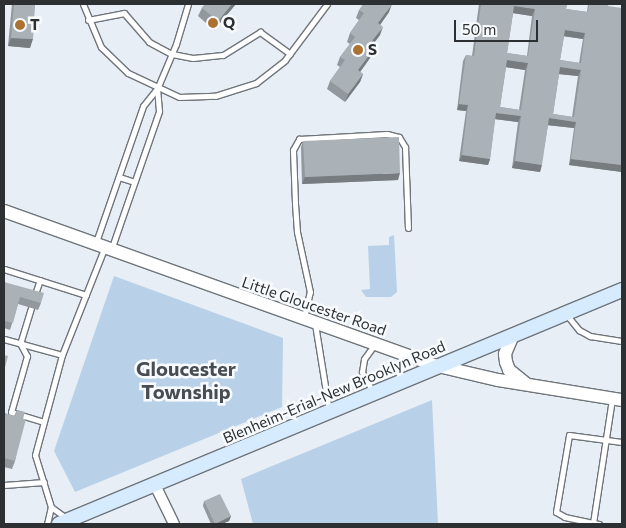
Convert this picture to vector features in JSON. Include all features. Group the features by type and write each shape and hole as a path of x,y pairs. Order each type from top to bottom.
{"main road":[{"name":"Blenheim-Erial-New Brooklyn Road","path":"64,522 622,290"}],"street":[{"name":"Little Gloucester Road","path":"4,211 309,322 438,366 527,384 617,399"},
{"path":"512,335 505,354 506,362 509,370 527,384"},
{"path":"155,485 174,524"}],"lane":[{"path":"83,4 88,20 102,47 128,73 179,97 214,96 256,83 290,54 327,4"},
{"path":"103,247 118,177 144,106 157,88 172,54 188,4"},
{"path":"88,20 124,13 148,42 172,54 193,58 223,55 260,32 290,54"},
{"path":"64,522 51,507 35,455 62,355 103,247 134,182 159,111 157,88"},
{"path":"329,411 309,322 310,292 296,222 293,150 299,139 387,134 399,137 405,147 408,228"},
{"path":"118,177 134,182"},
{"path":"4,268 86,295"},
{"path":"34,297 40,280"},
{"path":"31,308 20,343 27,356 11,412 44,422"},
{"path":"566,313 579,330 590,336 622,341"},
{"path":"4,339 62,355"},
{"path":"374,393 362,372 364,359 375,344"},
{"path":"592,523 606,439 617,399"},
{"path":"599,524 565,517 556,512 569,435 622,442"},
{"path":"4,486 44,482"},
{"path":"47,524 51,507"}],"shaded area":[{"path":"394,235 397,292 391,297 366,297 361,290 370,289 368,246 389,245 389,237"},
{"path":"114,276 283,338 282,407 75,492 54,451"},
{"path":"432,400 438,524 253,524 241,479"}],"building":[{"name":"T","path":"14,4 35,4 33,39 11,38"},
{"path":"205,4 232,4 218,21 202,8"},
{"name":"S","path":"363,4 392,4 378,23 383,27 368,46 373,50 358,70 363,74 348,94 330,81 345,60 340,57 355,37 350,33 364,13 359,10"},
{"path":"481,4 567,4 566,9 588,12 589,4 608,4 608,6 622,8 622,165 571,159 576,122 549,118 542,165 515,161 521,116 496,113 490,159 462,155 468,105 459,104 466,55 474,56","holes":["514,6 535,9 528,56 507,53","565,30 585,33 581,63 560,60","507,60 528,63 521,110 500,107","560,67 581,70 574,117 553,114"]},
{"path":"399,137 400,173 305,177 303,141"},
{"path":"4,282 44,293 41,303 20,297 13,323 4,321"},
{"path":"4,355 8,356 4,371"},
{"path":"17,410 25,412 23,419 26,419 15,461 4,458 4,413 15,416"},
{"path":"220,494 231,516 215,524 204,501"}],"place":[{"name":"Q","path":"213,23"},
{"name":"T","path":"20,25"},
{"name":"S","path":"358,50"}],"district":[{"name":"Gloucester Township","path":"186,380"}]}
